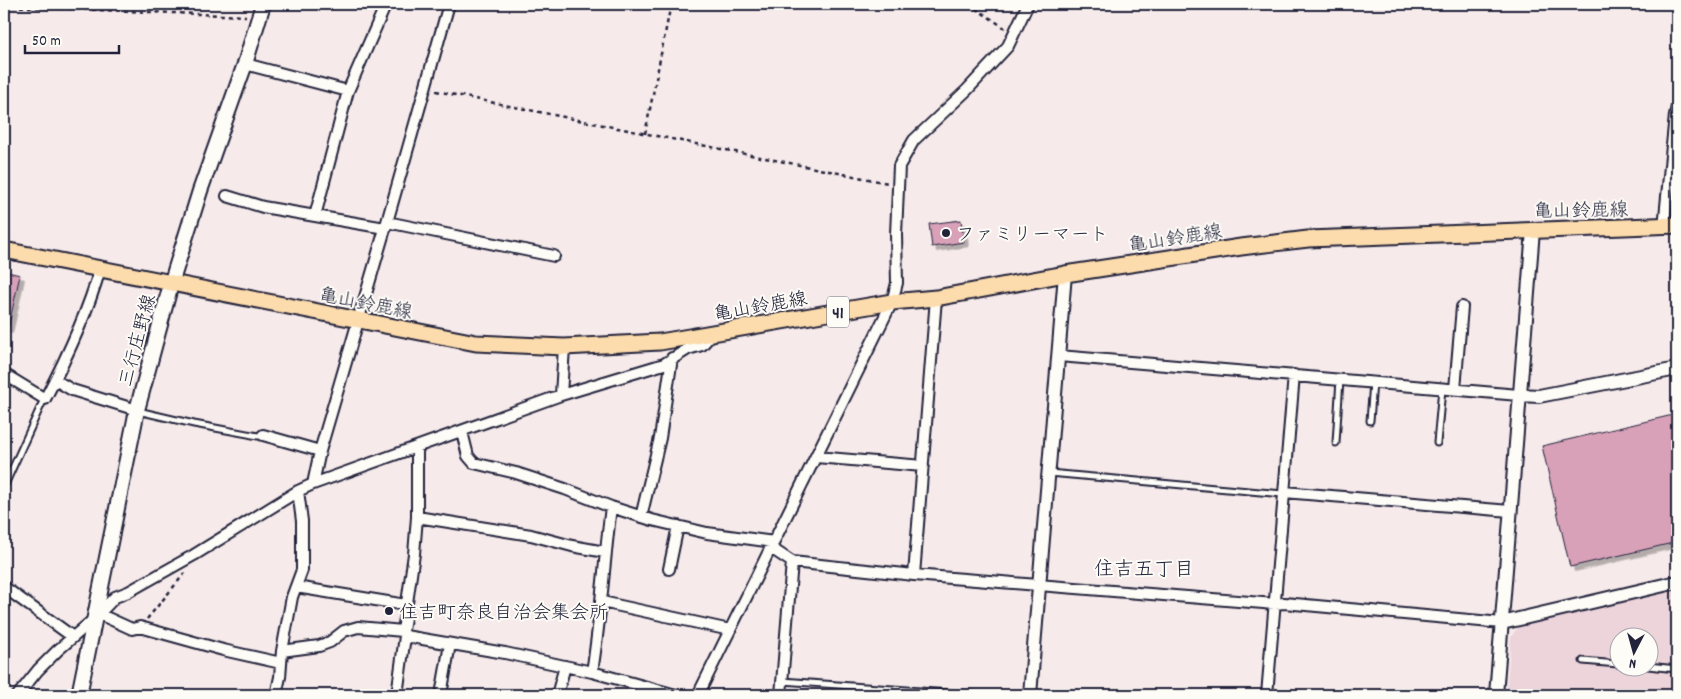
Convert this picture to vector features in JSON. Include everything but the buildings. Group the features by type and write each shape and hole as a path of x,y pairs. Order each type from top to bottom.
{"main road":[{"name":"三行庄野線","path":"78,695 96,617 137,410 171,284 200,191 245,64 261,10"},
{"name":"亀山鈴鹿線","path":"4,250 476,343 564,347 660,342 892,302 936,298 1065,274 1241,246 1308,239 1670,226"}],"street":[{"path":"315,216 348,91 386,4"},
{"path":"313,484 320,451 449,4"},
{"path":"698,695 892,302 897,283 896,234 899,166 914,140 989,68 1008,46 1028,4"},
{"path":"245,64 348,91"},
{"path":"1670,226 1675,115 1677,107"},
{"path":"227,196 263,207 386,225 554,256"},
{"path":"1496,695 1533,230"},
{"path":"4,374 45,399 75,338 94,293 100,269"},
{"path":"1030,695 1065,274"},
{"path":"914,574 936,298"},
{"path":"1456,389 1462,307"},
{"path":"18,695 38,670 115,597 128,592 194,555 313,484 561,395 664,364 688,349 702,345 712,334"},
{"path":"561,395 564,347"},
{"path":"1059,356 1539,396 1677,369"},
{"path":"641,517 660,438 672,358"},
{"path":"1267,695 1294,375"},
{"path":"55,380 72,390 137,410"},
{"path":"462,432 468,456 474,463 516,473 641,517 707,533 772,545 792,562 914,574 1274,604 1284,603 1502,623 1677,582"},
{"path":"263,435 320,451"},
{"path":"397,695 417,517 417,447"},
{"path":"816,457 923,466"},
{"path":"276,695 292,597 302,570 302,521 298,492"},
{"path":"1284,493 1510,511"},
{"path":"592,672 602,602 605,552 611,507"},
{"path":"417,517 531,535 572,546 605,552"},
{"path":"669,569 678,526"},
{"path":"781,695 792,562"},
{"path":"4,587 73,637"},
{"path":"296,587 406,605"},
{"path":"602,602 730,630"},
{"path":"96,617 132,629 140,627 223,650 281,663"},
{"path":"282,651 319,646 330,642 344,631 358,627 404,633 450,644 565,666 676,695"},
{"path":"442,695 450,644"},
{"path":"556,695 565,666"}],"lane":[{"path":"1336,443 1340,379"},
{"path":"1370,421 1373,382"},
{"path":"1437,443 1442,388"},
{"path":"4,487 45,399"},
{"path":"137,410 194,424 258,436 263,435"},
{"path":"1049,473 1284,493"},
{"path":"1583,661 1608,663"},
{"path":"1658,667 1677,669"},
{"path":"782,681 976,695"}],"path":[{"path":"645,134 671,4"},
{"path":"969,4 1014,34"},
{"path":"4,6 261,10"},
{"path":"425,89 897,184"},
{"path":"140,627 194,562 194,555"}],"shaded area":[{"path":"1677,590 1677,695 1506,695 1511,637 1518,627"}],"place":[{"name":"ファミリーマート","path":"946,233"},
{"name":"住吉町奈良自治会集会所","path":"389,611"}],"district":[{"name":"住吉五丁目","path":"1144,568"}]}
